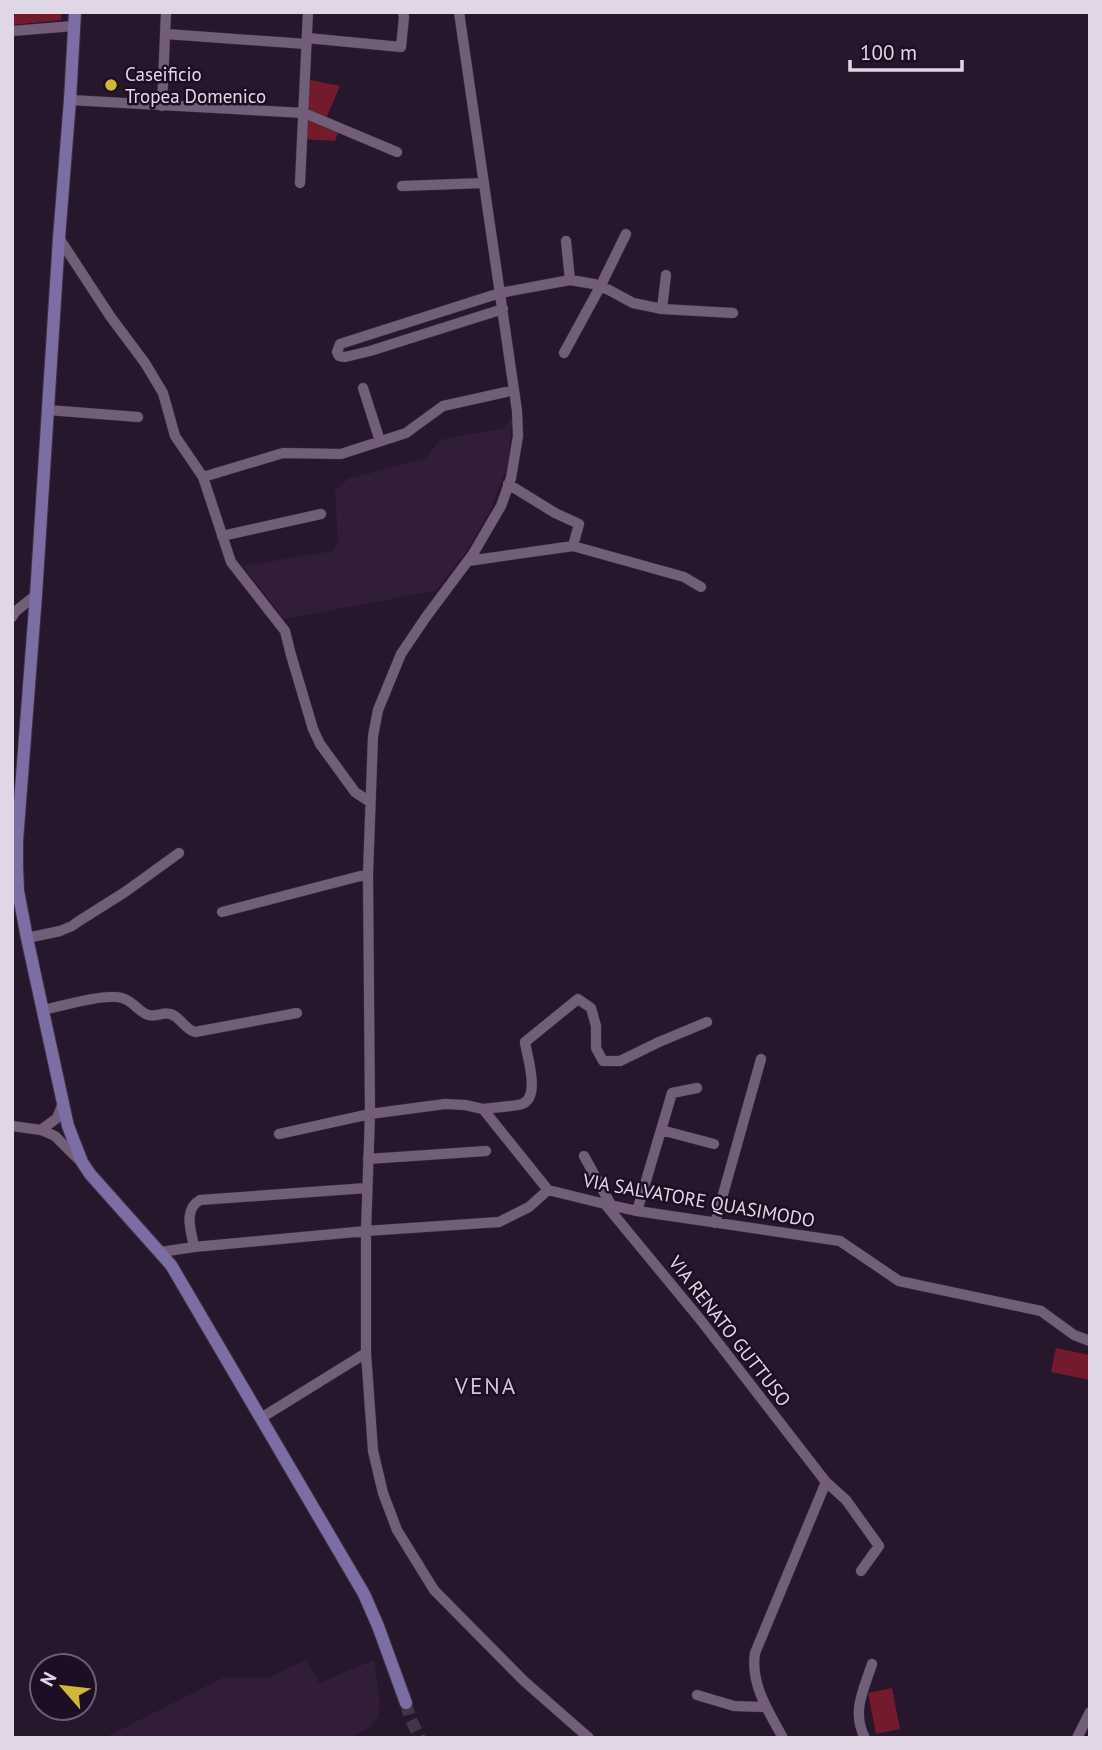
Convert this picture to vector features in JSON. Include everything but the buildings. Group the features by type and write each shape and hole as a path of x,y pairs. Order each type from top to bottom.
{"main road":[{"path":"74,19 17,841 18,891 27,938 68,1125 82,1162 171,1265 364,1594 406,1703"}],"street":[{"path":"162,106 166,12"},
{"path":"300,183 308,12"},
{"path":"166,34 401,47 403,12"},
{"path":"459,12 503,309 518,436 509,484 491,526 401,654 378,710 373,736 368,874 370,1114 366,1231 366,1353 373,1451 383,1493 397,1530 434,1590 524,1681 589,1738"},
{"path":"12,31 74,19"},
{"path":"70,100 304,113 397,152"},
{"path":"402,186 484,183"},
{"path":"564,353 626,234"},
{"path":"59,238 163,393 175,436 203,477 231,562 285,631 290,655 320,744 355,792 370,802"},
{"path":"566,241 570,280"},
{"path":"662,309 666,275"},
{"path":"503,309 370,351 345,357 339,356 337,352 340,344 500,293 570,280 600,287 633,303 662,309 733,313"},
{"path":"363,388 380,441"},
{"path":"203,477 283,453 341,454 406,433 443,407 506,392"},
{"path":"48,410 138,417"},
{"path":"509,484 555,513 579,524 573,547"},
{"path":"222,536 321,514"},
{"path":"467,561 573,547 684,577 701,587"},
{"path":"12,617 36,596"},
{"path":"27,938 72,926 179,853"},
{"path":"222,912 368,874"},
{"path":"43,1010 108,997 121,997 133,1002 145,1015 174,1014 188,1030 195,1032 298,1013"},
{"path":"279,1134 370,1114 445,1104 465,1105 483,1110 524,1103 531,1096 533,1080 524,1042 578,999 591,1008 596,1026 596,1048 603,1061 620,1060 707,1022"},
{"path":"715,1223 761,1059"},
{"path":"637,1210 671,1093 697,1088"},
{"path":"46,1130 57,1118 63,1102"},
{"path":"161,1252 366,1231 499,1222 529,1207 548,1190 483,1110"},
{"path":"12,1126 58,1131 68,1125"},
{"path":"46,1130 82,1162"},
{"path":"661,1130 714,1144"},
{"path":"368,1159 486,1151"},
{"name":"VIA RENATO GUTTUSO","path":"584,1156 608,1205 827,1482 846,1500 879,1546 861,1571"},
{"path":"194,1247 189,1213 192,1204 200,1200 367,1188"},
{"name":"VIA SALVATORE QUASIMODO","path":"548,1190 608,1205 840,1241 900,1282 1041,1311 1074,1335 1090,1341"},
{"path":"261,1418 366,1353"},
{"path":"783,1738 756,1683 755,1653 827,1482"},
{"path":"865,1738 858,1712 872,1664"},
{"path":"697,1695 734,1706 766,1707"},
{"path":"1077,1738 1090,1712"}],"shaded area":[{"path":"15,12 61,12 61,20 12,25 12,15 15,15"},
{"path":"305,79 340,86 325,121 340,128 335,141 302,139"},
{"path":"513,415 508,464 489,513 466,552 435,591 284,619 243,566 333,551 338,543 335,491 348,479 426,458 440,440 504,428"},
{"path":"1056,1348 1090,1355 1090,1380 1051,1372"},
{"path":"307,1660 319,1683 374,1660 380,1703 378,1717 372,1726 349,1738 104,1738 225,1677 267,1678"},
{"path":"892,1688 900,1729 876,1734 868,1693"}],"tunnel":[{"path":"406,1703 420,1738"}],"place":[{"name":"Caseificio Tropea Domenico","path":"111,85"}],"district":[{"name":"VENA","path":"486,1386"}]}
